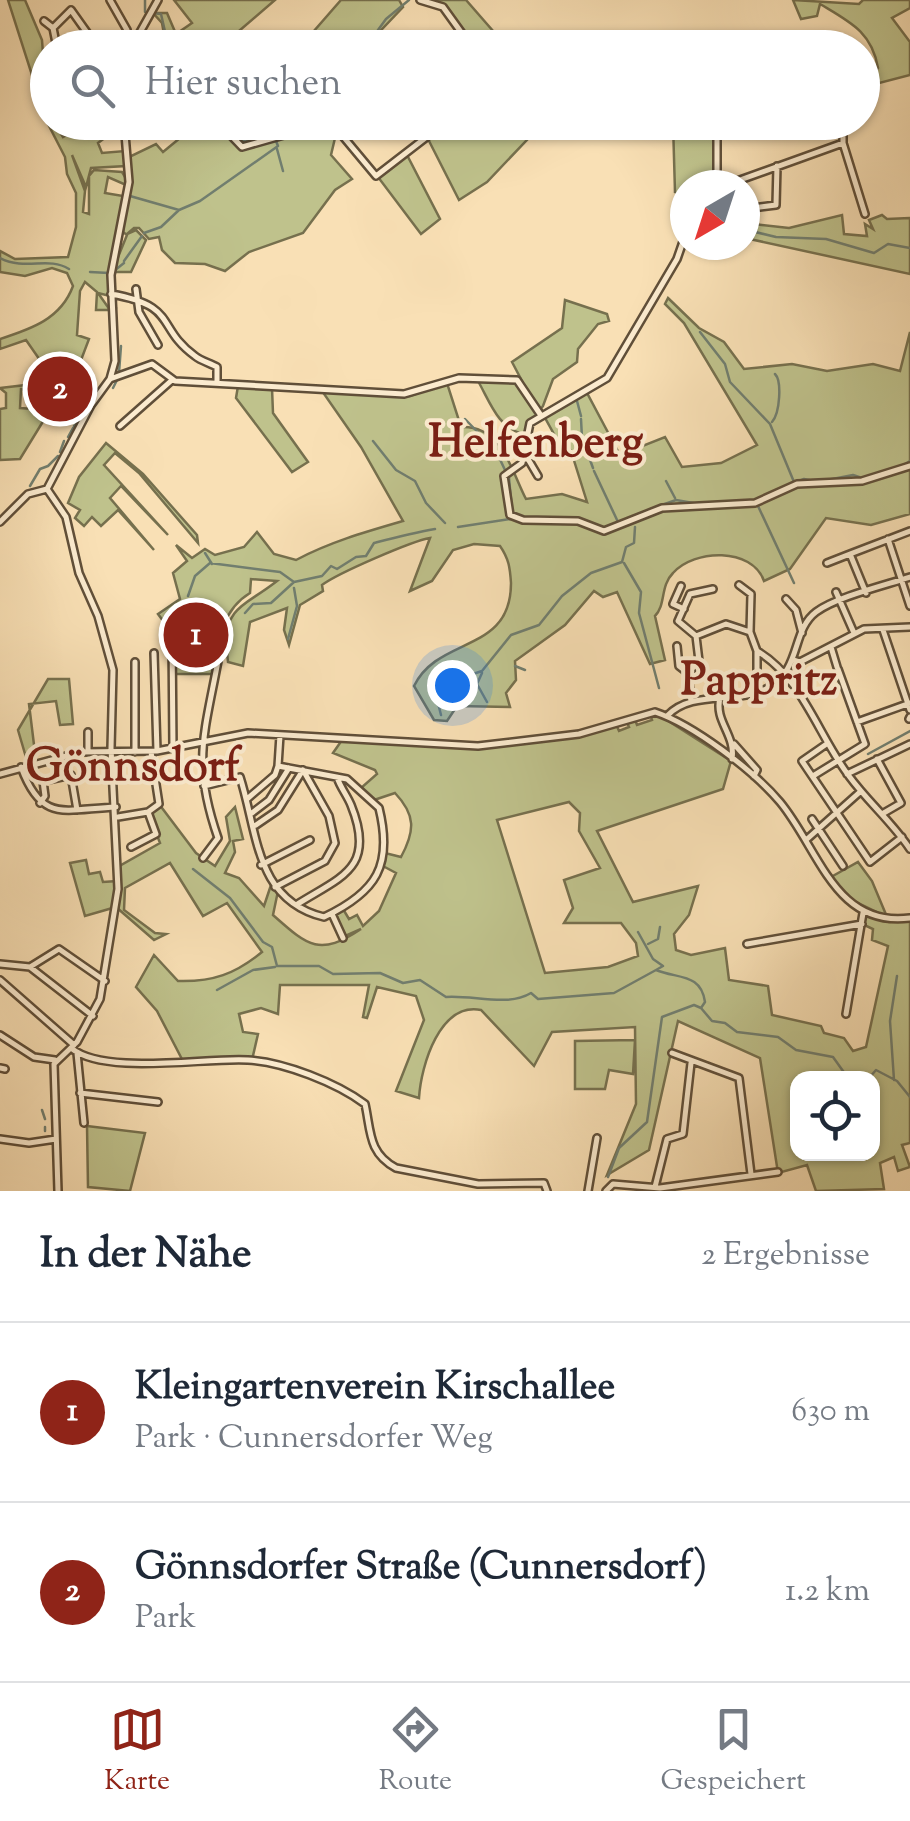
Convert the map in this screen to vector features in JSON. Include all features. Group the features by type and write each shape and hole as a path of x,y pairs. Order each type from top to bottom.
{"street":[{"path":"110,0 126,30"},
{"path":"142,30 158,0"},
{"path":"420,0 442,7 462,30"},
{"path":"44,21 53,28 71,10 85,30"},
{"path":"114,376 110,282 128,170 126,140"},
{"path":"235,140 242,147 266,140"},
{"path":"346,140 376,176 423,140"},
{"path":"717,170 718,140"},
{"path":"760,172 843,142 865,214"},
{"path":"760,206 776,204 777,166"},
{"path":"538,476 525,463 527,427 540,414 608,378 675,260"},
{"path":"136,289 136,299 158,345"},
{"path":"111,294 136,299 158,310 196,356 216,365 216,384"},
{"path":"0,522 28,494 47,489 91,405 114,376 152,364 172,380 404,394 459,378 517,380 540,414"},
{"path":"120,426 172,380"},
{"path":"525,463 504,476 520,519 578,521 604,531 662,508 755,503 797,484 862,481 910,466"},
{"path":"0,1035 34,1057 55,1060 74,1048 93,1016 105,981 117,907 114,679 104,637 82,582 65,514 47,489"},
{"path":"827,563 910,531"},
{"path":"888,539 910,606"},
{"path":"850,554 866,593"},
{"path":"669,718 676,707 690,702 758,692 783,676 816,612 910,577"},
{"path":"682,586 673,604 684,609"},
{"path":"739,586 752,594 750,632 757,651 757,672"},
{"path":"690,702 688,672 699,661 696,636 679,624 690,594 713,589"},
{"path":"836,592 854,633"},
{"path":"786,599 796,610 802,634"},
{"path":"696,636 726,624 750,632"},
{"path":"794,660 800,662 870,628 910,627"},
{"path":"857,722 909,711 883,630"},
{"path":"172,636 173,750"},
{"path":"677,646 679,666 688,672"},
{"path":"812,776 865,744 831,647"},
{"path":"757,651 773,660 861,791 910,848"},
{"path":"118,817 148,812 159,804 154,752 154,653"},
{"path":"203,858 218,838 207,813 201,744 218,661"},
{"path":"134,752 135,662"},
{"path":"720,698 719,714 734,744 757,770 754,776"},
{"path":"0,774 88,750 173,750 248,733 478,746 578,734 646,711 669,718 754,776 780,802 828,879 863,912 888,920 910,918"},
{"path":"88,732 88,750"},
{"path":"247,799 275,775 280,734"},
{"path":"828,743 802,761 870,861 902,838"},
{"path":"732,759 734,744"},
{"path":"848,772 910,744"},
{"path":"877,759 901,803 882,814"},
{"path":"204,786 240,777 256,826 261,865 275,887 296,905 322,918 364,896 384,856 385,834 376,803 352,781 278,766"},
{"path":"21,768 40,803 53,810 116,806"},
{"path":"252,813 269,800 289,768"},
{"path":"256,826 278,810 303,770"},
{"path":"275,887 322,862 335,843 330,816 303,770"},
{"path":"40,803 45,796 43,780 72,775 78,810"},
{"path":"296,905 344,878 359,850 351,804 338,777"},
{"path":"806,840 861,791"},
{"path":"131,846 156,834 148,812"},
{"path":"812,819 843,866"},
{"path":"261,865 310,840"},
{"path":"846,1014 863,912"},
{"path":"332,914 343,938"},
{"path":"747,944 862,924"},
{"path":"0,964 30,966 59,949 105,981"},
{"path":"30,966 93,1016"},
{"path":"0,980 74,1048 153,1064 252,1060 278,1067 365,1104 371,1142 385,1162 396,1168 478,1184 547,1188"},
{"path":"74,1048 84,1123"},
{"path":"655,1187 667,1139 683,1134 693,1057 672,1053"},
{"path":"55,1060 52,1108 58,1191"},
{"path":"691,1063 739,1078 751,1174"},
{"path":"80,1093 158,1102"},
{"path":"0,1138 28,1143 56,1139"},
{"path":"588,1191 597,1138"},
{"path":"606,1191 613,1184 655,1187 778,1172"}],"green space":[{"path":"8,0 25,0 38,30 30,30 30,69"},
{"path":"174,0 275,0 240,30 182,30 192,23"},
{"path":"341,0 399,0 403,7 381,30 315,30"},
{"path":"420,0 466,0 492,30 460,30 447,12"},
{"path":"793,0 859,4 863,0 910,0 910,8 892,18 910,42 910,75 880,83 880,30 858,30 820,4 817,16 801,19"},
{"path":"153,13 167,13 174,30 163,30"},
{"path":"56,140 102,140 98,143 102,153 125,151 126,166 91,168 86,187 72,155 85,191 83,212 89,214 89,176 94,170 122,172 127,180 126,185 108,177 105,193 123,196 110,296 98,293 110,310 96,310 97,292 85,282 80,291 77,335 89,339 81,360 85,363 64,392 21,389 20,408 50,410 20,459 0,460 0,409 6,408 6,393 0,388 34,384 37,363 42,363 26,340 0,349 0,339 34,327 53,315 73,286 67,273 52,268 25,276 0,272 0,251 15,259 68,257 76,227 76,193 67,174 65,157"},
{"path":"178,140 233,140 239,147 234,140 335,140 331,155 352,179 335,190 303,233 249,252 225,271 205,264 175,263 162,250 159,237 149,239 134,228 127,234 136,230 146,240 131,272 112,272 127,235 123,232 129,157 156,144 163,152"},
{"path":"429,140 527,140 487,182 459,200"},
{"path":"673,140 716,140 715,170 674,170"},
{"path":"406,153 440,219 421,234 378,177"},
{"path":"842,215 844,234 867,236 865,224 873,229 869,220 882,215 887,219 910,218 910,274 760,241 760,225 789,228"},
{"path":"668,298 699,328 724,342 744,369 792,364 827,371 873,364 900,371 910,332 910,514 871,525 826,518 790,569 764,581 758,570 735,557 708,556 682,565 669,578 655,616 665,660 650,664 617,592 603,597 594,591 565,625 515,661 516,680 506,693 510,707 457,706 447,721 434,720 414,686 440,658 487,633 499,622 508,606 511,583 500,546 474,544 453,550 432,581 410,591 430,538 358,566 322,585 323,591 300,605 289,645 284,630 287,608 250,622 243,666 228,662 227,652 219,649 224,633 240,607 277,581 251,579 250,593 232,609 222,629 214,674 174,674 172,633 158,614 180,599 173,573 187,561 176,545 192,558 205,549 215,555 244,547 257,532 274,554 296,560 403,521 361,447 322,391 410,396 447,383 461,427 475,428 496,441 526,499 562,494 587,502 571,451 565,454 544,416 587,393 620,455 665,437 682,467 721,463 757,445 684,323 665,304"},
{"path":"565,300 607,314 609,321 598,324 578,349 577,362 553,379 543,406 523,434 514,431 501,420 478,381 522,381 512,362 562,328"},
{"path":"238,386 272,388 273,413 308,462 292,472 236,398"},
{"path":"106,443 143,474 197,535 198,543 139,473 115,453 104,465 168,535 121,486 110,498 154,550 118,510 101,526 92,517 84,526 75,518 80,510 68,503 79,477"},
{"path":"48,679 69,679 73,724 60,725 56,701 34,703"},
{"path":"30,710 36,761 28,764 18,730"},
{"path":"650,713 662,717 731,761 723,789 597,831 633,902 698,886 689,915 674,934 676,950 691,955 725,948 729,980 768,986 772,1015 821,1026 824,1033 844,1038 853,1051 866,1047 888,946 872,940 873,929 862,924 863,915 889,922 910,920 910,1143 902,1145 910,1167 898,1171 894,1157 880,1163 884,1189 816,1191 807,1165 778,1173 760,1058 678,1021 649,1150 607,1175 636,1104 635,1027 552,1032 534,1066 481,1010 467,1010 454,1016 435,1039 419,1098 396,1091 424,1020 416,996 377,987 367,1018 363,1017 369,985 280,985 278,1014 261,1008 239,1014 243,1032 258,1034 252,1060 185,1065 157,1011 136,987 154,955 178,981 191,981 223,975 262,952 227,903 203,916 170,863 125,888 124,910 155,933 166,934 154,940 116,907 85,916 70,863 86,860 89,874 100,872 103,882 117,881 116,868 160,843 148,812 159,804 196,853 215,866 230,841 226,817 235,807 243,839 233,841 235,852 225,873 239,878 264,906 271,885 278,891 273,915 305,940 314,944 334,943 361,929 343,937 336,913 343,909 349,919 357,915 363,926 379,911 396,873 381,865 385,853 401,857 411,824 407,809 395,793 374,800 361,788 377,774 333,753 342,740 480,745 548,739 616,724 619,731 629,727 626,720 634,717 637,725 652,720","holes":["569,802 580,813 579,831 600,868 564,880 573,908 564,923 621,923 636,943 638,956 608,967 545,973 497,820"]},
{"path":"858,862 872,881 887,917 850,899 831,877"},
{"path":"635,1040 633,1074 609,1070 605,1089 575,1089 575,1041"},
{"path":"87,1126 145,1133 130,1191 88,1187"}],"waterway":[{"path":"145,0 145,12 161,14 165,30"},
{"path":"378,30 409,0"},
{"path":"243,140 247,140"},
{"path":"144,233 161,227 179,210 200,201 278,146 276,141"},
{"path":"277,149 283,171"},
{"path":"130,196 179,210"},
{"path":"760,233 826,239 874,253 888,244 910,248"},
{"path":"124,261 142,236"},
{"path":"0,258 69,269"},
{"path":"114,271 124,263"},
{"path":"90,272 109,273"},
{"path":"114,297 116,308"},
{"path":"700,332 725,364 730,382 770,424 794,482"},
{"path":"119,373 121,346"},
{"path":"772,422 779,397 775,374"},
{"path":"113,388 118,378"},
{"path":"577,401 581,416"},
{"path":"465,419 496,451 505,470"},
{"path":"581,419 582,438 593,468"},
{"path":"74,426 80,421"},
{"path":"68,437 73,428"},
{"path":"60,452 64,441"},
{"path":"373,441 396,470 415,481 426,503 445,523"},
{"path":"48,466 58,456"},
{"path":"898,468 910,461"},
{"path":"30,486 40,469 48,466"},
{"path":"594,471 618,522"},
{"path":"822,481 853,475 862,478"},
{"path":"509,478 512,510"},
{"path":"779,489 804,479 814,481"},
{"path":"666,481 675,498"},
{"path":"662,505 676,500 699,504"},
{"path":"758,506 794,583"},
{"path":"458,527 517,518"},
{"path":"577,523 606,533 630,523"},
{"path":"441,715 435,691 438,680 454,672 470,675 482,671 511,635 539,625 562,596 591,573 622,562 626,547 634,543 635,527"},
{"path":"188,596 195,576 210,563 280,572 294,582 322,576 331,566 337,569 356,557 366,556 374,543 435,529"},
{"path":"205,553 212,564"},
{"path":"624,563 641,592 639,613 659,688"},
{"path":"245,613 253,604 271,603 294,582"},
{"path":"288,639 297,606 294,588"},
{"path":"515,666 525,670"},
{"path":"482,673 477,684 487,702"},
{"path":"868,754 910,731"},
{"path":"193,869 230,898 263,942 272,947 277,966 319,966 333,974 380,973 403,983 420,980 446,997 501,1000 531,993 538,999 614,993 656,970 699,986 705,1002 701,1008 712,1021 725,1023 737,1032 778,1037 796,1050 833,1057 843,1071"},
{"path":"648,944 658,939 660,927"},
{"path":"638,932 653,959 663,966 656,970"},
{"path":"217,990 253,970 275,967"},
{"path":"894,1080 890,1021 897,976"},
{"path":"608,1177 619,1148 647,1122 662,1017 694,1005 701,1008"},
{"path":"880,1072 897,1081 910,1097"},
{"path":"42,1110 45,1119"}],"place":[{"name":"Gönnsdorfer Straße (Cunnersdorf)","path":"60,389"},
{"name":"Kleingartenverein Kirschallee","path":"196,635"}],"district":[{"name":"Helfenberg","path":"536,445"},
{"name":"Pappritz","path":"759,683"},
{"name":"Gönnsdorf","path":"133,769"}]}
